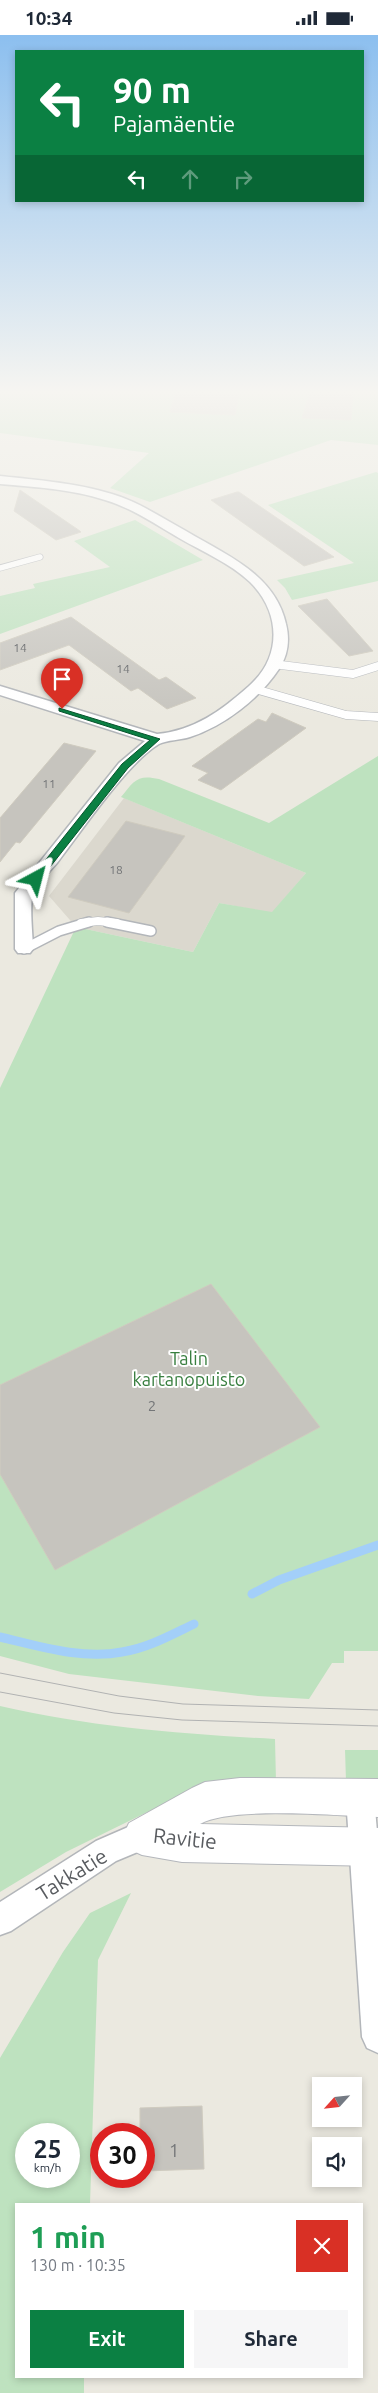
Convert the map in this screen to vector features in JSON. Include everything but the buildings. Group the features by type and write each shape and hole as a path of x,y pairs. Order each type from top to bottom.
{"street":[{"path":"0,690 156,739 171,739 194,731 219,716 255,689 278,658 280,644 276,612 260,587 240,569 120,501"},
{"path":"24,949 24,893 125,766 156,739"},
{"name":"Ravitie","path":"142,1836 205,1801 240,1796 369,1797"},
{"path":"369,1797 378,2037"},
{"name":"Ravitie","path":"142,1836 182,1843 371,1847"},
{"name":"Takkatie","path":"1,1921 98,1856 142,1836"}],"lane":[{"path":"0,569 40,557"},
{"path":"273,664 353,674 378,666"},
{"path":"255,689 346,715 378,717"},
{"path":"24,949 68,926 82,921 117,922 151,931"}],"shaded area":[{"path":"124,798 306,873 272,913 219,903 193,952 76,927 49,896"}],"green space":[{"path":"281,501 378,501 378,581 292,600 285,588 277,580 354,563 268,505"},
{"path":"135,520 203,560 0,634 0,596 35,588 33,584 110,567 74,541"},
{"name":"Talin kartanopuisto","path":"378,756 378,1651 344,1651 344,1663 332,1663 309,1699 258,1696 69,1674 0,1656 0,1088 76,927 193,952 219,903 272,912 306,873 121,797 133,783 141,778 159,779 269,823"},
{"path":"0,1706 68,1719 137,1729 275,1739 276,1782 182,1795 66,1852 0,1892"},
{"path":"345,1750 378,1750 378,1783 346,1782"},
{"path":"131,1893 98,1960 93,2123 90,2123 90,2203 15,2203 15,2378 84,2378 84,2393 0,2393 0,2058 63,1952 90,1913"}],"waterway":[{"path":"252,1594 279,1580 378,1545"},
{"path":"0,1637 61,1651 107,1654 132,1650 159,1641 194,1624"}],"tram line":[{"path":"0,1673 119,1696 183,1704 378,1710"},
{"path":"0,1692 114,1713 182,1720 378,1726"}],"route":[{"path":"36,879 125,766 156,739 62,709"}]}
